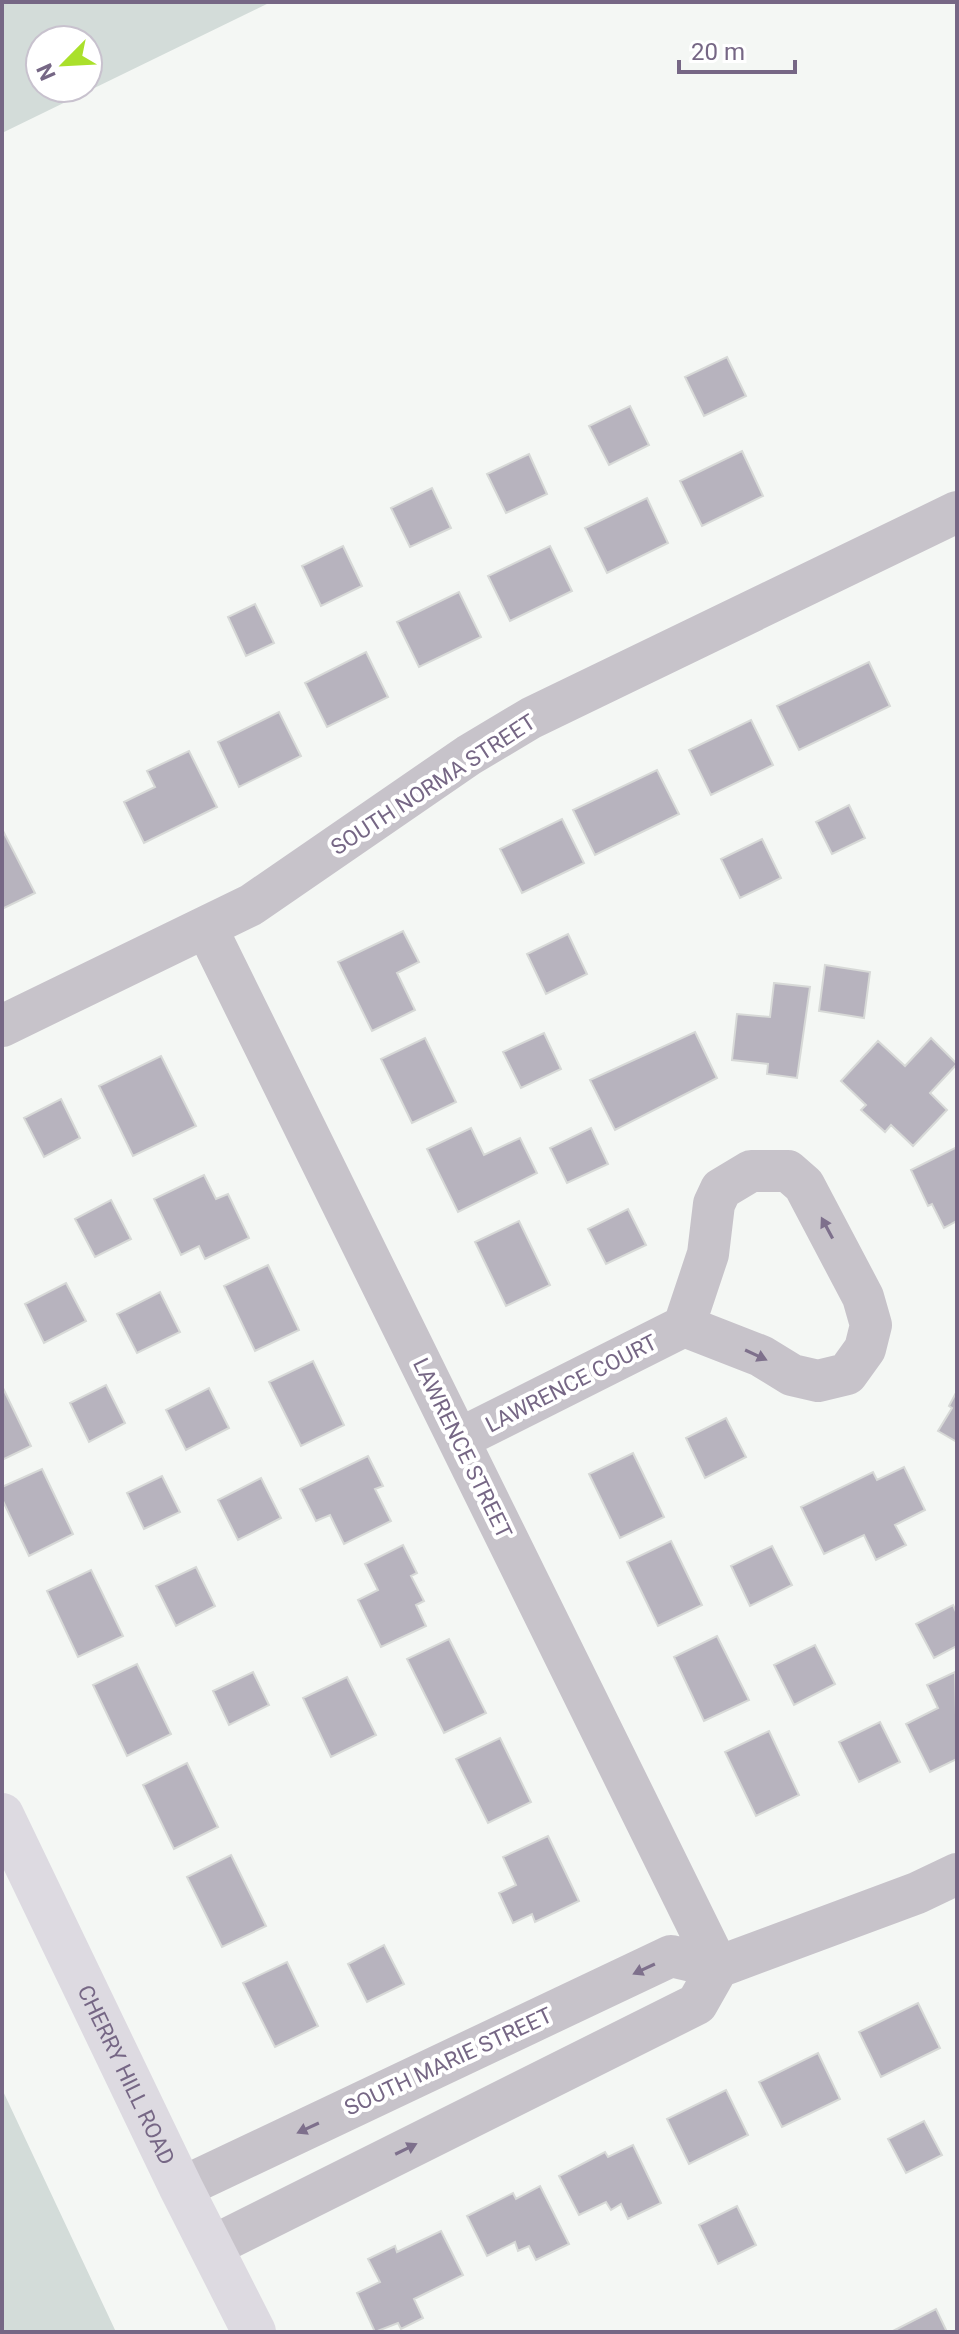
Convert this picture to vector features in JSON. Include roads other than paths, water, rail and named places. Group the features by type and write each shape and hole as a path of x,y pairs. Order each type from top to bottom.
{"main road":[{"name":"CHERRY HILL ROAD","path":"2,1815 181,2188 254,2332"}],"street":[{"name":"SOUTH NORMA STREET","path":"2,1026 251,905 469,755 531,718 957,512"},
{"name":"LAWRENCE STREET","path":"207,929 718,1967"},
{"name":"LAWRENCE COURT","path":"459,1439 684,1326 708,1254 714,1204 721,1189 751,1171 788,1171 804,1185 863,1297 871,1325 865,1349 847,1374 818,1381 792,1375 761,1356 684,1326"},
{"path":"211,2247 697,2004 718,1967 917,1893 957,1874"},
{"name":"SOUTH MARIE STREET","path":"181,2188 671,1956 718,1967"}]}
